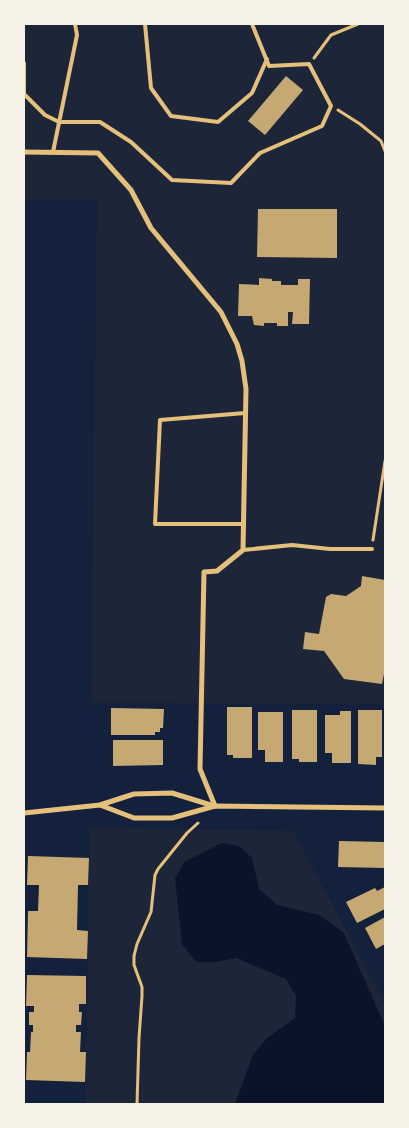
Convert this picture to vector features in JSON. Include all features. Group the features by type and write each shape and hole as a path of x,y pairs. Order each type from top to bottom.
{"street":[{"path":"24,152 98,153 131,190 151,228 215,304 230,328 237,344 246,390 243,550 218,571 204,572 200,769 214,806"},
{"path":"24,813 100,805 134,794 172,793 214,806 385,808"},
{"path":"100,805 134,818 172,818 214,806"}],"lane":[{"path":"53,152 77,36 75,24"},
{"path":"145,24 151,88 170,116 218,122 252,93 267,59"},
{"path":"24,63 24,94 45,115 59,122 100,122 131,142 172,180 231,183 260,153 322,126 331,106 309,64 270,66 252,24"},
{"path":"244,524 155,524 160,420 245,413"},
{"path":"243,550 292,545 330,549 372,549"}],"path":[{"path":"309,64 331,36 358,24"},
{"path":"331,106 381,140 385,151"},
{"path":"372,549 385,462"},
{"path":"138,1104 142,987 134,965 137,944 151,912 155,875 158,869 187,833 214,806"}],"shaded area":[{"path":"24,24 385,24 385,704 91,703 97,200 24,200"},
{"path":"89,827 293,831 385,1003 385,1104 86,1104"},
{"path":"222,843 239,846 252,858 259,889 277,905 319,915 344,933 385,1026 385,1104 235,1104 253,1055 266,1039 295,1018 296,996 286,979 236,958 215,962 196,962 182,944 175,879 184,862"}],"building":[{"path":"286,76 303,90 265,135 248,121"},
{"path":"258,209 337,209 337,258 257,257"},
{"path":"259,278 281,281 281,285 298,285 298,279 310,279 309,324 292,324 293,312 288,312 288,326 277,326 277,323 264,323 264,326 254,325 252,316 238,316 239,284 259,285"},
{"path":"362,576 385,580 385,669 382,684 344,679 324,651 303,649 305,632 319,634 326,597 331,594 346,596 361,586"},
{"path":"227,707 252,707 252,758 233,758 233,755 227,755"},
{"path":"111,708 164,709 163,728 160,728 160,732 155,732 155,735 111,735"},
{"path":"292,710 317,710 317,762 299,762 299,759 292,759"},
{"path":"358,710 382,710 382,757 376,757 376,765 358,764"},
{"path":"340,711 351,711 351,763 332,763 332,753 325,753 325,715 340,715"},
{"path":"258,712 283,712 283,762 265,762 265,750 258,750"},
{"path":"113,740 163,740 163,765 113,766"},
{"path":"339,841 385,842 385,868 338,867"},
{"path":"28,856 89,858 88,885 78,885 77,930 88,931 87,959 27,957 28,911 38,911 39,885 27,885"},
{"path":"385,887 385,909 357,923 346,902 375,888 377,891"},
{"path":"385,917 385,944 376,949 365,928"},
{"path":"27,975 86,976 86,1004 79,1004 79,1012 82,1012 81,1025 76,1025 76,1032 81,1032 80,1052 86,1052 85,1082 26,1080 27,1052 30,1052 31,1032 33,1032 33,1025 29,1025 29,1012 34,1012 34,1006 26,1006"}]}
